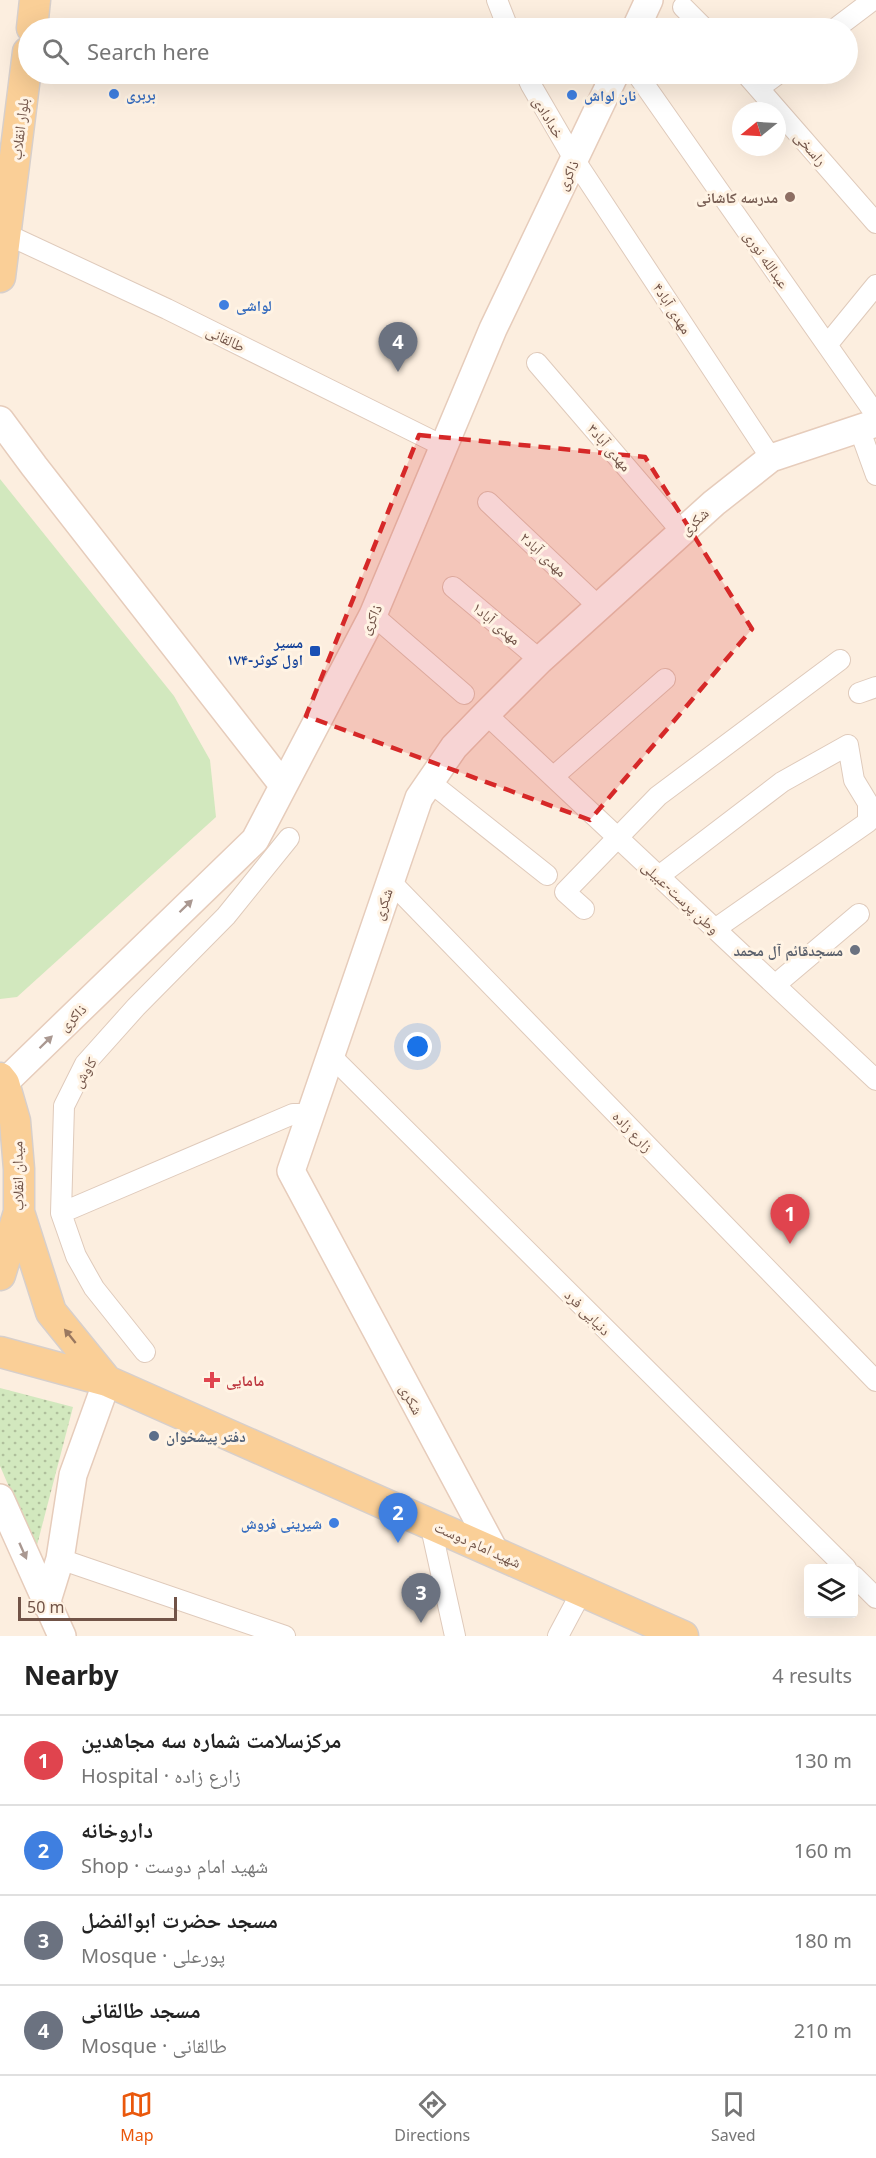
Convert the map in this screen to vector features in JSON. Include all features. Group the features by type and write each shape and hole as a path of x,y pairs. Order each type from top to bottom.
{"main road":[{"path":"33,18 35,0"},
{"name":"بلوار انقلاب","path":"0,277 24,84"},
{"name":"میدان انقلاب","path":"0,1275 19,1212 19,1169 15,1120 2,1081"},
{"path":"19,1212 51,1312 107,1381"},
{"name":"شهید امام دوست","path":"0,1352 107,1381 582,1591 669,1633"}],"street":[{"path":"497,0 504,18"},
{"path":"641,18 649,0"},
{"path":"849,18 873,0"},
{"path":"683,7 694,18"},
{"name":"خدادادی","path":"531,84 574,159"},
{"name":"ذاکری","path":"2,1081 255,840 373,615 494,329 610,84"},
{"name":"عبدالله نوری","path":"644,84 827,345 870,422 876,475"},
{"name":"راسخی","path":"755,84 876,223"},
{"name":"مهدی آباد۴","path":"574,159 771,458"},
{"name":"طالقانی","path":"6,234 167,309 445,447"},
{"path":"827,345 876,285"},
{"name":"مهدی آباد۳","path":"537,363 682,532"},
{"path":"0,420 283,785"},
{"name":"شکری","path":"495,1552 291,1171 419,798 454,747 540,660 714,503 771,458 870,422"},
{"name":"مهدی آباد۲","path":"488,502 599,607"},
{"name":"مهدی آباد۱","path":"453,587 540,660"},
{"path":"373,615 464,694"},
{"path":"584,909 565,892 658,796 840,660"},
{"path":"553,777 665,679"},
{"name":"وطن پرست-عبیلی","path":"486,714 876,1080"},
{"path":"659,876 782,782 848,745 854,780 868,802 868,822 715,929"},
{"path":"430,782 547,875"},
{"name":"کاوش","path":"145,1352 94,1288 76,1256 61,1214 64,1106 85,1064 136,1007 226,916 289,838"},
{"name":"زارع زاده","path":"390,881 876,1381"},
{"path":"775,985 859,914"},
{"name":"دنیایی فرد","path":"330,1055 841,1564"},
{"path":"61,1214 292,1114 312,1114"},
{"path":"46,1604 60,1559 74,1475 107,1381"},
{"path":"0,1498 62,1636"},
{"path":"430,1523 455,1636"},
{"path":"60,1559 285,1636"},
{"path":"858,1580 876,1598"},
{"path":"558,1636 582,1591"}],"highlighted area":[{"path":"419,435 645,457 752,629 590,820 306,716"}],"green space":[{"path":"0,479 174,696 210,760 216,817 17,997 0,999"},
{"path":"0,1388 73,1407 36,1549 0,1466"}],"place":[{"name":"بربری","path":"114,94"},
{"name":"نان لواش","path":"572,95"},
{"name":"مدرسه کاشانی","path":"790,197"},
{"name":"لواشی","path":"224,305"},
{"name":"مسجد طالقانی","path":"398,372"},
{"name":"مسیر ۱۷۴-اول کوثر","path":"315,651"},
{"name":"مسجدقائم آل محمد","path":"855,950"},
{"name":"مرکزسلامت شماره سه مجاهدین","path":"790,1244"},
{"name":"مامایی","path":"212,1380"},
{"name":"دفتر پیشخوان","path":"154,1436"},
{"name":"شیرینی فروش","path":"334,1523"},
{"name":"داروخانه","path":"398,1543"},
{"name":"مسجد حضرت ابوالفضل","path":"421,1623"}]}
